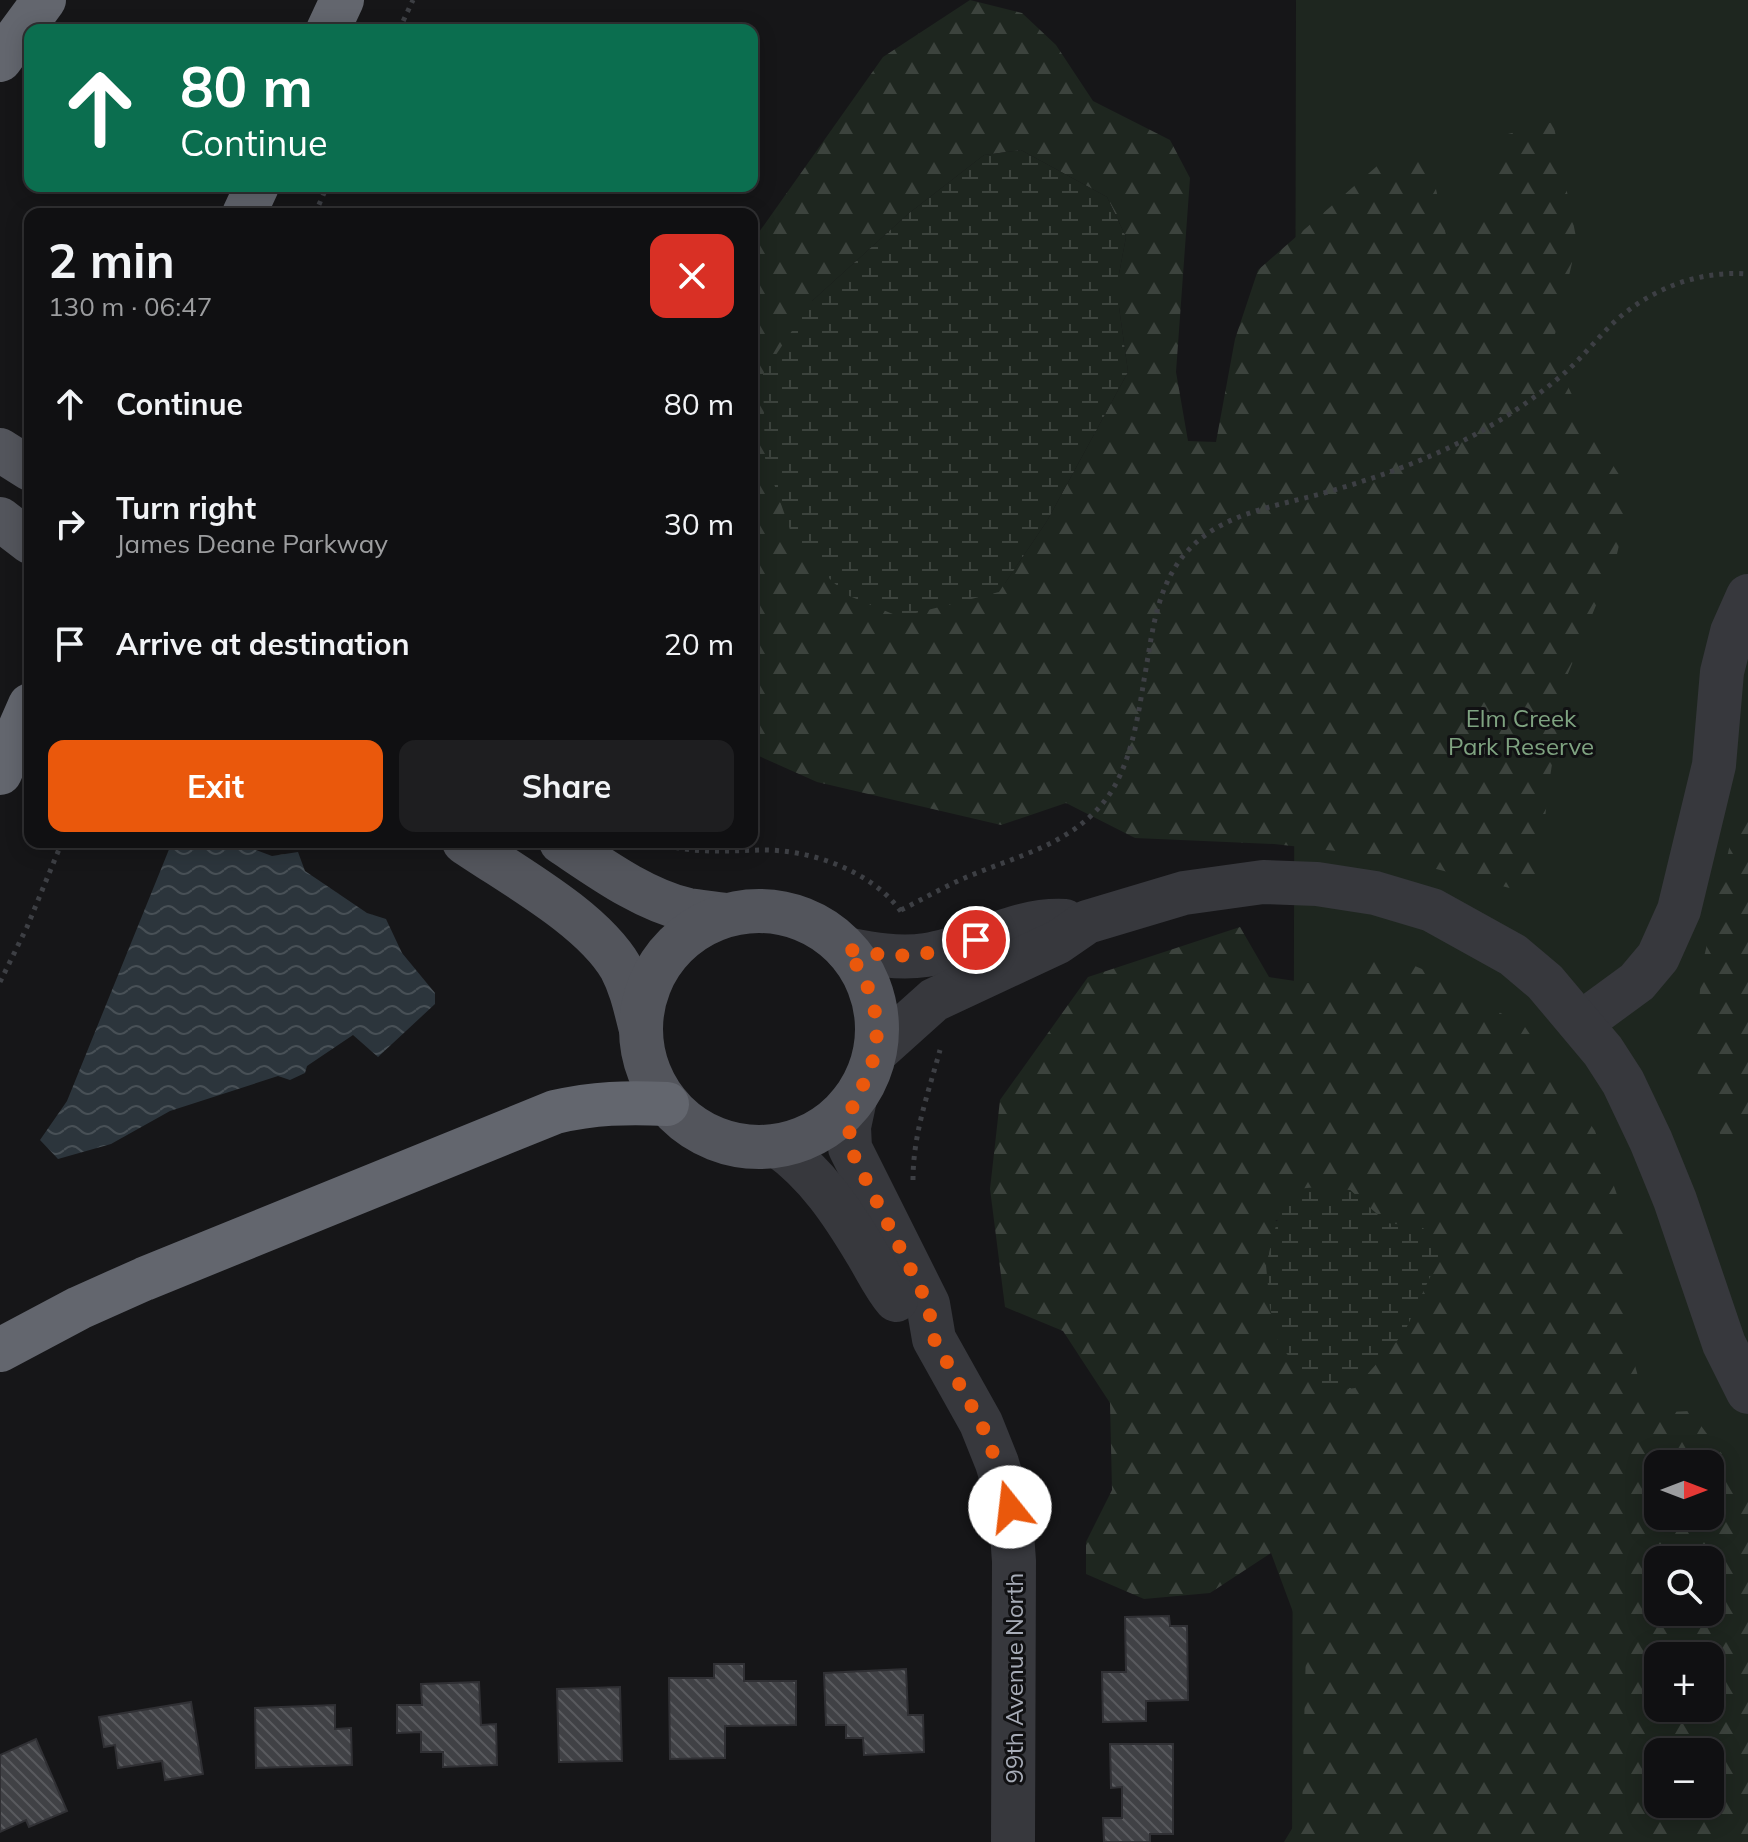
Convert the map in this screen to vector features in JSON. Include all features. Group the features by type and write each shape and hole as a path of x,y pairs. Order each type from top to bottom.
{"highway":[{"path":"26,24 44,0"},
{"path":"331,24 342,0"},
{"path":"0,60 24,27"},
{"path":"0,773 24,719"},
{"path":"0,1350 79,1308 144,1279 534,1120 591,1104 623,1101 667,1104"}],"main road":[{"path":"0,450 24,465"},
{"path":"0,519 24,537"},
{"path":"473,848 572,915 605,946 631,989 643,1055 652,1081 667,1104 690,1126 717,1140 747,1148 778,1146 808,1137 834,1121 855,1099 867,1077 875,1053 877,1026 873,998 863,972 846,949 820,928 791,915 758,910 726,915 687,910 659,900 615,877 570,848"},
{"path":"640,1026 647,990 665,957 692,931 726,915"}],"street":[{"path":"1581,1023 1637,982 1658,957 1679,910 1714,765 1722,672 1732,632 1748,596"},
{"path":"1714,765 1748,717"},
{"path":"875,1053 934,1000 1058,942 1087,922 1184,893 1263,882 1317,884 1375,893 1432,910 1513,955 1545,982 1581,1023 1623,1082 1675,1200 1724,1344 1748,1392"},
{"path":"846,949 882,956 929,955 1023,926 1055,920 1087,922"},
{"name":"99th Avenue North","path":"855,1099 849,1127 850,1148 928,1304 934,1339"},
{"name":"99th Avenue North","path":"778,1146 802,1163 819,1182 891,1294 934,1339 981,1423 997,1463 1010,1507 1014,1561 1013,1842"}],"path":[{"path":"402,24 413,0"},
{"path":"683,848 696,851 763,850 832,863 856,872 876,885 901,910 960,881 1053,844 1092,815 1110,794 1119,776 1134,730 1162,594 1184,555 1200,539 1222,522 1382,474 1452,446 1516,411 1571,368 1612,324 1655,293 1685,280 1711,274 1748,274"},
{"path":"0,982 60,848"},
{"path":"913,1186 913,1151 919,1119 941,1047"}],"green space":[{"path":"970,0 1022,13 1056,45 1093,101 1170,140 1190,178 1176,372 1188,441 1216,442 1235,339 1258,270 1384,160 1427,148 1446,235 1472,233 1493,197 1508,134 1553,122 1577,242 1551,351 1586,424 1631,493 1617,554 1565,681 1548,790 1537,895 1390,857 1274,844 1135,838 1066,803 1001,825 817,782 758,756 758,234 883,57","holes":["1021,150 1107,197 1126,237 1119,274 1119,307 1128,372 1047,521 1005,583 812,301 908,214 984,155"]},
{"name":"Elm Creek Park Reserve","path":"1296,0 1748,0 1748,1842 1292,1842"},
{"path":"1021,150 1107,197 1126,237 1119,274 1119,307 1128,372 1047,521 999,592 900,617 847,595 796,547 765,458 763,374 812,301 908,214 984,155"},
{"path":"1748,809 1748,1140 1725,1147 1694,1064 1702,966 1731,840"},
{"path":"1240,927 1269,977 1322,985 1375,949 1429,972 1525,1027 1595,1131 1626,1221 1631,1351 1648,1413 1690,1411 1719,1450 1644,1450 1644,1530 1724,1530 1724,1457 1748,1489 1748,1842 1284,1842 1302,1812 1306,1647 1271,1553 1210,1593 1144,1599 1086,1574 1086,1542 1112,1490 1110,1403 1063,1331 1005,1307 990,1189 1000,1100 1088,977","holes":["1350,1190 1387,1223 1423,1228 1275,1221"]},
{"path":"1318,1187 1350,1190 1387,1223 1423,1228 1444,1247 1404,1333 1355,1388 1318,1393 1279,1344 1270,1308 1266,1265 1285,1190"}],"water":[{"path":"170,848 250,848 272,856 298,852 305,871 367,913 386,919 402,953 435,993 435,1004 378,1057 353,1035 307,1066 305,1073 290,1080 278,1076 170,1111 111,1144 58,1159 40,1140 67,1101"}],"building":[{"path":"1169,1616 1170,1626 1187,1626 1188,1700 1146,1701 1146,1721 1103,1722 1102,1672 1126,1672 1125,1617"},
{"path":"714,1664 744,1664 744,1681 796,1681 796,1725 725,1726 725,1758 670,1759 669,1678 714,1678"},
{"path":"906,1669 908,1715 923,1715 924,1752 864,1755 863,1738 846,1738 846,1725 826,1725 824,1673"},
{"path":"479,1682 481,1725 496,1724 497,1765 443,1767 443,1752 421,1752 421,1732 397,1733 397,1705 422,1705 421,1684"},
{"path":"620,1687 622,1761 559,1762 557,1689"},
{"path":"191,1702 203,1774 165,1780 162,1761 118,1768 115,1745 104,1747 99,1717"},
{"path":"335,1705 335,1729 351,1728 352,1765 256,1768 255,1708"},
{"path":"36,1739 67,1811 29,1827 26,1820 0,1832 0,1755"},
{"path":"1110,1744 1173,1744 1173,1834 1150,1834 1150,1842 1104,1842 1103,1818 1122,1818 1122,1787 1111,1788"}],"route":[{"path":"976,940 917,956 882,956 846,949 863,972 873,998 877,1026 875,1053 855,1099 849,1127 850,1148 928,1304 934,1339 981,1423 1010,1507"}]}
